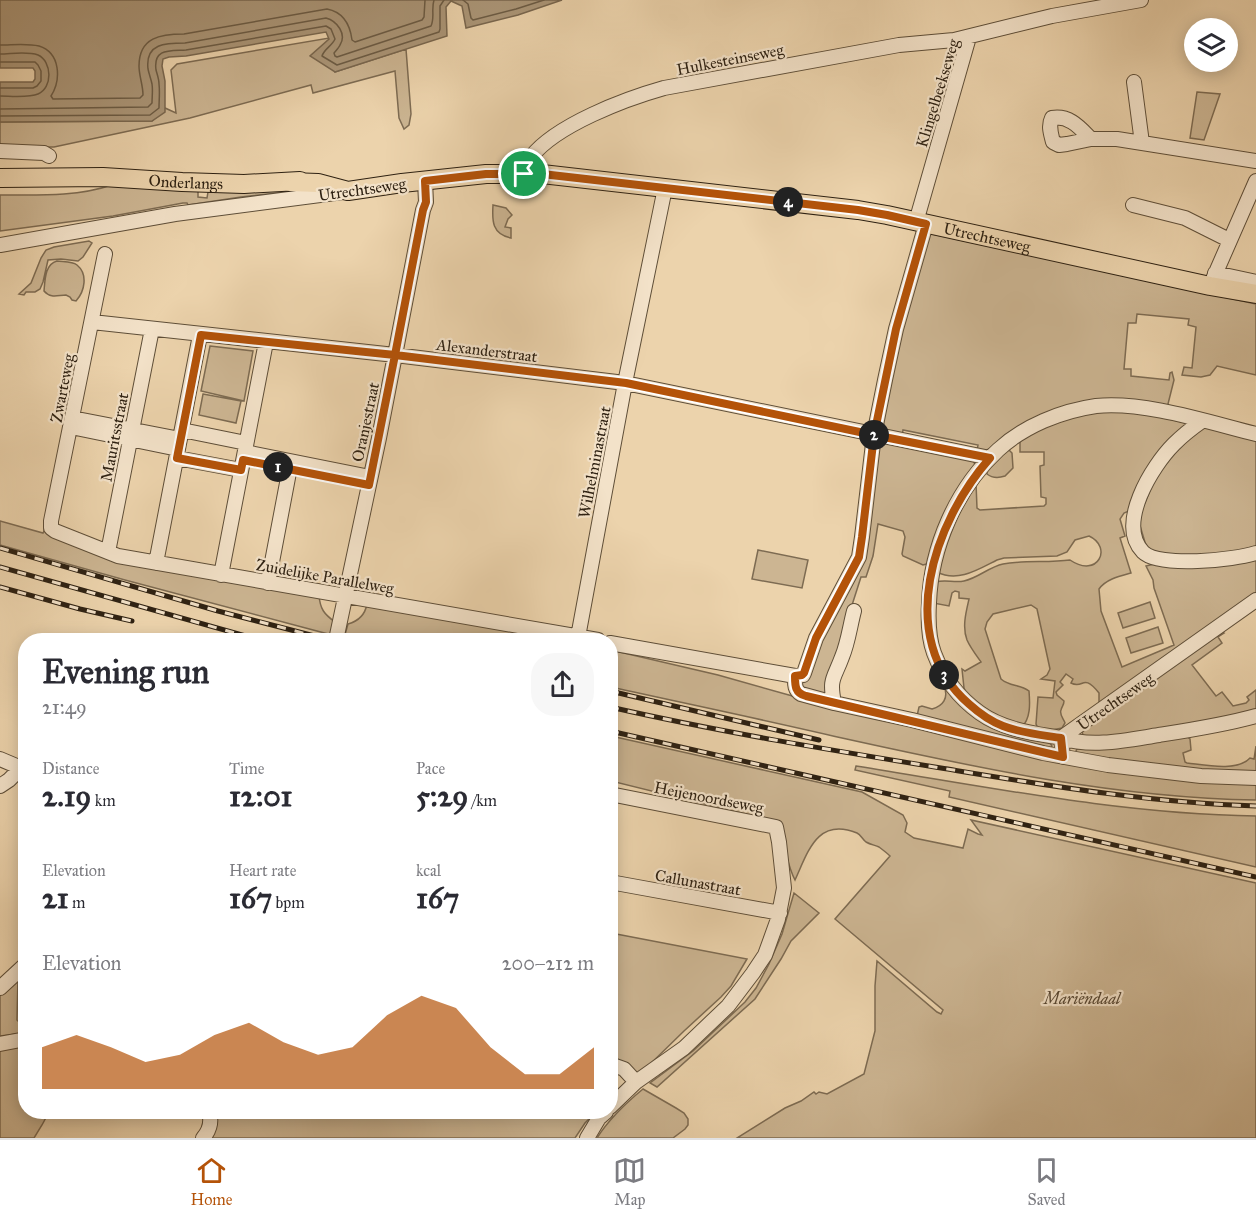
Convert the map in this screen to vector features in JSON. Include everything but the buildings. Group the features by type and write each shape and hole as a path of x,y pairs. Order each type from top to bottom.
{"main road":[{"name":"Onderlangs","path":"0,170 27,170 81,177"},
{"name":"Utrechtseweg","path":"348,191 486,174 542,174 858,210 1213,280 1256,294"},
{"name":"Onderlangs","path":"0,178 103,177 244,184 338,178 416,182"},
{"name":"Onderlangs","path":"290,182 318,183 348,191"}],"street":[{"name":"Klingelbeekseweg","path":"800,674 816,638 859,557 874,435 896,329 969,37 1052,16 1141,0"},
{"name":"Hulkesteinseweg","path":"524,174 533,155 564,130 600,111 647,93 899,45 969,37"},
{"path":"1134,82 1142,142"},
{"path":"1091,139 1142,142 1256,161"},
{"path":"0,151 44,153 49,156"},
{"path":"1213,280 1256,181"},
{"name":"Oranjestraat","path":"338,633 426,202 416,182"},
{"name":"Wilhelminastraat","path":"579,633 665,188"},
{"name":"Utrechtseweg","path":"0,245 175,214 348,191"},
{"path":"1133,206 1185,218 1229,240"},
{"name":"Zwarteweg","path":"51,528 105,255"},
{"name":"Utrechtseweg","path":"1213,280 1256,282"},
{"name":"Alexanderstraat","path":"92,322 626,383 990,458"},
{"name":"Mauritsstraat","path":"104,551 148,328"},
{"path":"160,564 205,335"},
{"path":"216,574 262,342"},
{"name":"Utrechtseweg","path":"1256,434 1170,413 1121,406 1096,406 1042,421 1018,435 990,458 980,469 951,515 933,564 928,620 934,652 945,677 958,693 979,712 1004,726 1020,731 1076,743 1097,743 1180,732 1256,716"},
{"path":"1203,421 1174,444 1151,474 1134,513 1132,523 1135,537 1141,550 1155,559 1192,561 1232,559 1256,553"},
{"path":"71,422 370,481"},
{"path":"182,445 241,456"},
{"path":"272,584 295,466"},
{"name":"Zuidelijke Parallelweg","path":"51,528 118,556 554,633"},
{"name":"Utrechtseweg","path":"1061,738 1087,722 1256,600"},
{"path":"834,702 833,675 842,657 854,611"},
{"path":"618,644 800,674 796,689 801,694 1063,757 1182,774 1256,778"},
{"name":"Utrechtseweg","path":"1061,738 1063,757"},
{"path":"0,759 18,767"},
{"path":"0,786 18,773"},
{"name":"Heijenoordseweg","path":"618,796 776,827 784,888 780,913 765,954 728,1006 684,1048 636,1082 618,1099"},
{"name":"Callunastraat","path":"618,883 780,913"},
{"path":"0,988 18,971"},
{"path":"0,1044 18,1041"},
{"path":"618,1067 624,1069 636,1082"},
{"path":"203,1138 208,1132 210,1119"},
{"path":"587,1138 598,1119"}],"green space":[{"path":"329,38 335,72 406,49 411,114 409,125 404,129 399,118 395,71 313,93 311,85 190,118 54,147 0,147 0,122 152,121 165,108 176,113 171,70 177,64"},
{"path":"1197,92 1220,94 1204,140 1190,138"},
{"path":"112,185 198,191 198,197 207,198 208,192 314,189 188,205 183,203 113,216 0,231 0,195 85,192"},
{"path":"493,205 506,208 512,215 505,227 511,228 511,238 500,233 494,226"},
{"path":"929,234 1256,304 1256,375 1217,366 1210,375 1201,377 1182,375 1184,367 1192,368 1196,327 1188,325 1189,319 1137,314 1136,323 1128,323 1124,369 1131,369 1131,376 1169,380 1172,372 1174,380 1167,408 1108,402 984,451 977,450 978,445 903,430 902,436 881,432 888,380"},
{"path":"89,241 92,243 78,261 48,260 40,289 35,292 26,292 24,295 19,294 31,283 46,250"},
{"path":"57,261 75,264 83,273 83,288 76,301 66,295 52,296 44,291 48,269"},
{"path":"210,346 253,351 244,401 201,391"},
{"path":"203,394 241,401 236,423 199,415"},
{"path":"1096,411 1139,412 1186,423 1187,426 1129,511 1124,513 1120,519 1125,536 1120,538 1131,573 1109,580 1099,589 1101,611 1122,667 1174,645 1153,580 1146,566 1256,556 1256,595 1100,704 1099,693 1093,687 1086,682 1075,685 1071,683 1073,679 1066,674 1060,682 1063,685 1056,692 1064,701 1061,715 1065,723 1062,728 1052,730 1039,730 1036,724 1038,697 1053,698 1055,681 1041,679 1050,669 1037,609 1031,605 993,614 985,629 1001,679 1029,691 1028,716 1021,728 1006,722 968,697 964,688 962,669 965,671 981,662 967,640 965,630 969,599 959,598 959,592 955,591 952,593 949,606 933,603 936,582 964,581 998,565 1011,563 1070,560 1088,566 1095,564 1099,559 1100,547 1089,536 1075,540 1067,552 1057,556 1004,558 968,574 953,576 937,572 947,535 976,483 977,508 980,510 1044,506 1046,498 1041,497 1040,466 1044,465 1044,452 1020,452 1020,441 1045,425"},
{"path":"1209,426 1256,438 1256,550 1176,558 1147,549 1138,519 1162,462 1203,427"},
{"path":"877,440 973,460 976,467 930,563 923,565 903,556 905,537 903,531 878,524 873,556 866,577 861,577 827,695 803,692 801,682 856,571"},
{"path":"1005,450 1012,453 1013,468 1003,477 993,477 987,474 987,471"},
{"path":"0,521 60,537 319,595 323,611 335,622 332,633 324,633 0,545"},
{"path":"758,550 808,560 802,588 752,579"},
{"path":"1150,602 1155,618 1123,628 1118,613"},
{"path":"367,604 527,633 345,633 348,624 361,617"},
{"path":"1158,627 1163,643 1131,653 1126,638"},
{"path":"1222,632 1224,633 1218,637 1222,643 1192,665 1216,696 1222,692 1233,706 1246,703 1249,700 1247,697 1256,690 1256,712 1118,737 1083,736 1082,730"},
{"path":"618,652 1063,761 1256,781 1256,800 1151,794 1048,780 944,760 618,689"},
{"path":"936,677 1019,734 1050,743 1051,748 917,716 919,707 932,709 944,701 946,694 944,686 935,682"},
{"path":"1186,736 1190,739 1191,750 1183,753 1187,763 1220,767 1237,765 1250,758 1254,759 1256,746 1256,774 1153,767 1075,753 1077,749"},
{"name":"Mariëndaal","path":"618,738 862,792 903,815 907,823 905,832 914,838 963,848 968,829 982,835 971,820 1256,883 1256,1138 737,1138 814,1092 827,1094 864,1074 875,1031 877,961 937,1012 941,1014 943,1010 835,919 890,856 879,847 866,842 857,833 843,829 832,830 823,833 816,840 795,880 781,835 773,821 618,783"},
{"path":"856,766 1105,805 1256,816 1256,867 949,797 950,791 855,770"},
{"path":"794,893 819,913 791,941 755,999 657,1087 650,1083 693,1051 745,1002 756,988 782,934"},
{"path":"618,934 747,959 731,986 721,997 640,1074 618,1063"},
{"path":"18,976 18,1034 0,1036 0,992"},
{"path":"18,1045 18,1119 45,1119 34,1138 0,1138 0,1046"},
{"path":"643,1089 684,1113 688,1119 688,1125 673,1138 597,1138 612,1119 618,1119 618,1112"},
{"path":"210,1119 589,1119 575,1138 207,1138"}],"water":[{"path":"0,0 562,0 518,15 466,28 462,6 451,1 446,7 447,36 335,72 310,56 329,39 326,32 169,57 163,59 162,66 165,81 165,112 152,121 0,122 0,82 33,82 35,71 33,68 0,68"}],"railway":[{"path":"0,548 303,633"},
{"path":"0,567 235,633"},
{"path":"0,587 132,621"},
{"path":"618,693 819,740"},
{"path":"618,709 775,740 1058,787 1177,801 1256,806"},
{"path":"618,733 1256,877"}],"route":[{"path":"524,174 486,174 425,181 426,202 395,355 201,335 177,458 241,470 243,460 369,485 395,355 626,383 874,435 859,557 816,638 804,673 795,676 797,692 1063,757 1061,738 1004,726 988,718 964,700 945,677 930,638 929,590 939,544 962,496 990,458 874,435 896,329 926,224 858,210 542,174 524,174"}]}
